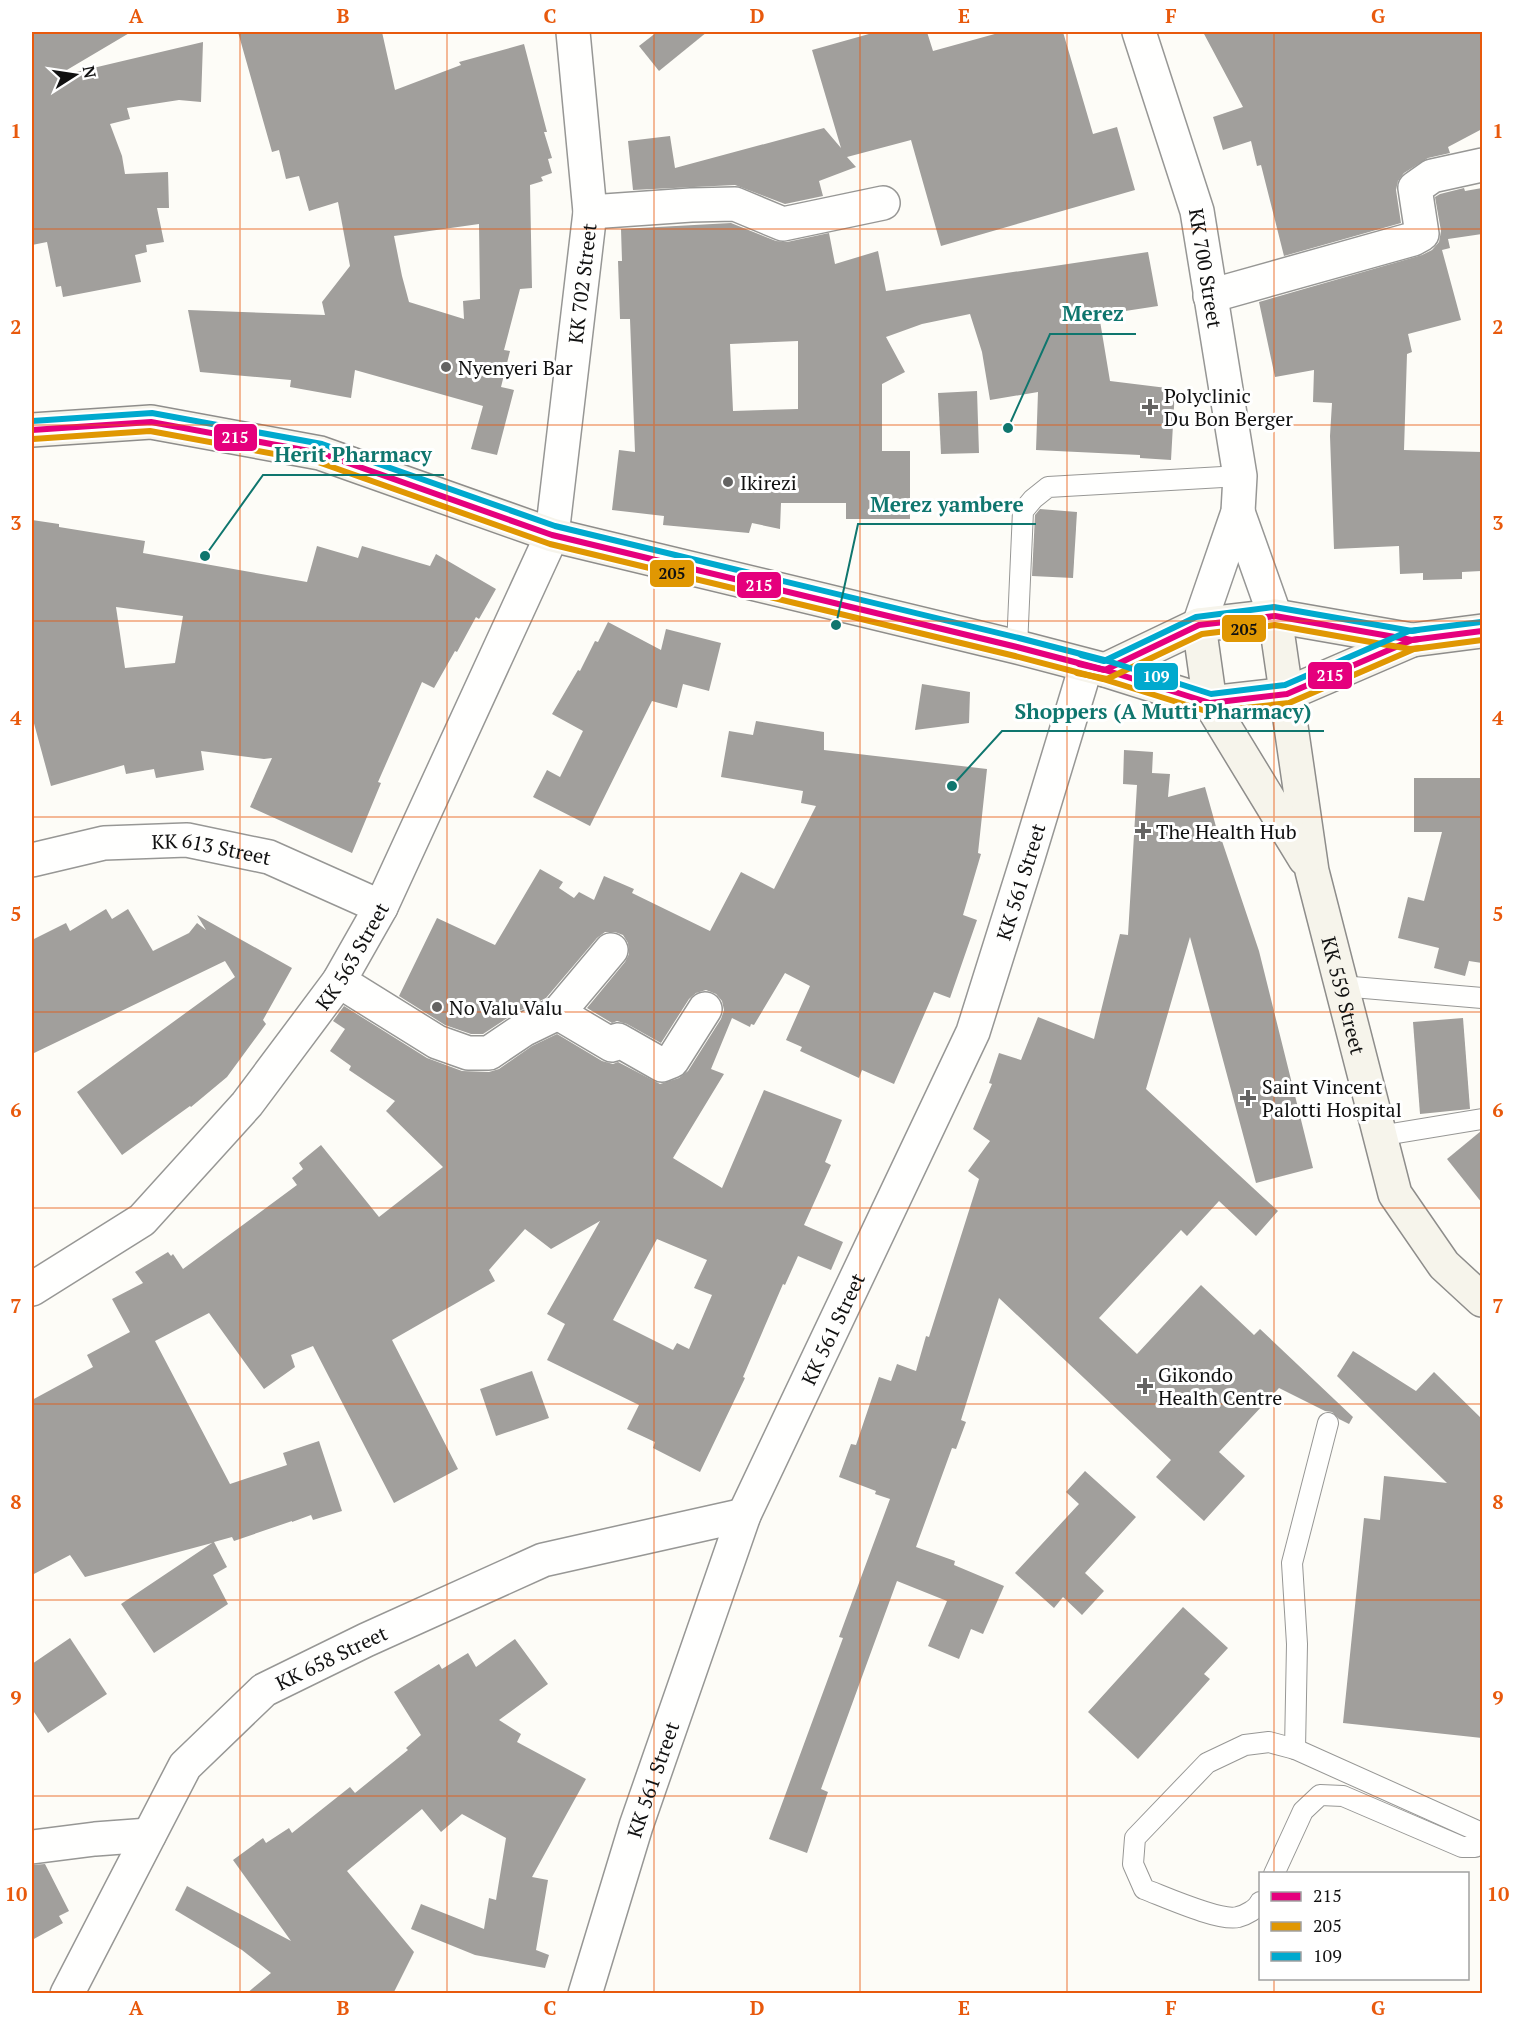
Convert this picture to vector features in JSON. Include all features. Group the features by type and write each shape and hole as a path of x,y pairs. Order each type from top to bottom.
{"main road":[{"path":"32,430 151,422 320,453 552,535 1017,647 1210,703 1287,694 1412,639"},
{"path":"1095,668 1198,625 1275,616 1412,639 1482,631"},
{"name":"KK 559 Street","path":"1275,616 1312,871 1395,1194 1444,1265 1482,1300"},
{"name":"KK 559 Street","path":"1198,625 1210,703 1312,871"}],"street":[{"name":"KK 702 Street","path":"552,535 590,212 573,32"},
{"name":"KK 700 Street","path":"1139,32 1197,211 1240,476 1238,512 1198,625"},
{"path":"1210,296 1413,239 1422,234 1415,188 1432,176 1482,165"},
{"path":"590,212 735,204 783,224 883,202"},
{"name":"KK 700 Street","path":"1238,512 1275,616"},
{"name":"KK 563 Street","path":"32,1289 142,1220 247,1104 339,981 381,907 552,535"},
{"name":"KK 561 Street","path":"585,1994 636,1826 744,1515 973,1032 1028,857 1095,668"},
{"name":"KK 613 Street","path":"32,860 104,843 187,840 268,856 381,907"},
{"path":"339,981 437,1042 468,1053 489,1053 523,1030 558,1013 611,950"},
{"path":"558,1013 612,1045 618,1040 662,1065 672,1061 705,1009"},
{"name":"KK 658 Street","path":"67,1994 185,1766 264,1690 366,1640 543,1560 744,1515"},
{"path":"32,1847 149,1835"}],"lane":[{"path":"1017,647 1023,511 1048,487 1240,476"},
{"path":"1341,987 1482,998"},
{"path":"1379,1136 1482,1119"},
{"path":"1295,1749 1297,1644 1292,1563 1328,1423"},
{"path":"1259,1904 1237,1918 1212,1914 1144,1889 1133,1864 1135,1838 1207,1763 1245,1745 1269,1742 1295,1749 1482,1833"},
{"path":"1275,1872 1303,1811 1320,1796 1343,1796 1462,1847 1475,1847 1482,1840"}],"building":[{"path":"32,32 131,32 55,77 203,42 201,102 179,100 127,108 130,119 110,124 122,156 125,174 168,172 169,208 157,208 164,242 146,245 147,252 135,255 141,282 63,297 61,286 56,287 47,242 32,245"},
{"path":"238,32 382,32 395,90 461,65 459,62 524,44 547,132 544,132 552,158 548,159 552,173 541,177 543,181 530,185 532,288 520,289 504,350 510,351 501,387 514,390 497,455 471,449 483,406 355,370 351,398 290,387 291,380 200,372 188,310 325,315 322,302 350,266 338,202 309,211 299,176 286,179 279,150 272,152","holes":["479,224 480,299 463,301 464,319 409,302 394,236"]},
{"path":"657,32 707,32 659,71 639,46"},
{"path":"876,32 927,32 933,51 1002,32 1063,32 1093,134 1117,127 1135,190 941,246 911,140 847,157 856,167 819,181 823,196 785,204 735,185 633,190 628,141 670,136 675,168 824,128 841,148 812,50"},
{"path":"1203,32 1482,32 1482,129 1448,147 1450,153 1428,158 1404,173 1398,181 1396,190 1401,223 1284,256 1261,165 1257,166 1251,141 1223,150 1213,117 1243,107"},
{"path":"1464,188 1465,191 1482,188 1482,234 1448,239 1450,248 1442,250 1461,320 1408,334 1412,352 1407,354 1404,450 1482,452 1481,571 1462,572 1462,579 1423,580 1423,573 1400,574 1399,546 1334,549 1330,436 1332,403 1313,402 1314,370 1275,377 1259,302 1422,255 1432,250 1439,242 1441,231 1435,197"},
{"path":"731,223 776,241 787,242 829,233 835,264 878,251 886,291 1148,252 1158,306 1099,315 1110,381 1175,389 1171,460 1140,458 1140,455 1036,450 1038,392 990,400 982,352 970,314 922,324 886,337 905,372 882,384 882,451 910,451 910,519 846,519 846,503 781,503 780,529 752,523 749,533 663,525 664,516 612,510 619,450 635,452 630,319 620,319 618,261 622,261 621,229","holes":["798,341 798,409 733,411 730,344"]},
{"path":"977,391 979,453 941,454 938,393"},
{"path":"1040,509 1077,512 1073,578 1032,576 1035,515"},
{"path":"32,520 59,524 59,527 145,541 143,553 307,582 317,546 358,558 362,546 430,566 436,554 496,589 479,619 476,617 434,688 422,682 378,782 381,783 352,853 250,807 272,758 201,751 204,770 156,778 154,769 126,774 124,765 51,786 32,716","holes":["116,607 183,616 175,663 125,668"]},
{"path":"608,622 661,650 666,629 721,643 709,691 683,684 677,708 652,701 590,826 533,797 547,770 560,777 583,731 552,714 578,670 580,671 595,641 598,642"},
{"path":"922,684 970,692 969,723 915,730"},
{"path":"756,721 824,732 824,750 987,769 978,853 981,854 963,915 977,920 950,998 934,992 894,1084 862,1070 859,1078 800,1051 802,1047 786,1040 810,986 785,973 754,1025 751,1024 750,1027 732,1018 711,1069 724,1074 673,1158 722,1188 764,1090 842,1120 825,1162 831,1165 804,1225 843,1242 831,1270 798,1256 785,1285 783,1284 743,1377 745,1378 700,1472 653,1448 655,1442 627,1429 639,1405 547,1360 565,1324 547,1314 600,1221 551,1249 525,1229 489,1270 495,1281 392,1340 458,1469 394,1503 313,1346 291,1355 295,1367 264,1389 209,1313 155,1341 230,1484 287,1465 283,1453 319,1441 342,1511 313,1520 311,1515 234,1541 232,1537 214,1542 227,1567 213,1575 228,1604 154,1653 121,1604 212,1543 85,1577 70,1555 32,1575 32,1400 93,1367 87,1355 130,1332 112,1299 143,1283 135,1272 168,1252 171,1256 173,1254 183,1269 297,1185 292,1178 303,1169 299,1163 321,1145 379,1217 443,1167 386,1111 395,1101 349,1070 351,1066 330,1051 345,1029 333,1021 344,1006 427,1058 462,1071 489,1072 499,1069 532,1046 557,1034 602,1061 613,1064 618,1062 660,1084 679,1078 688,1071 721,1019 724,1010 722,1001 716,994 706,990 696,993 689,999 661,1043 627,1024 617,1021 612,1023 587,1008 629,954 628,943 623,935 615,932 605,932 597,938 546,998 515,1013 483,1034 471,1034 445,1025 399,996 437,918 495,945 540,869 563,882 559,888 574,898 579,892 594,900 604,876 634,889 632,893 710,931 741,872 774,889 816,806 801,803 803,791 721,777 729,731 753,735","holes":["657,1239 707,1260 694,1288 712,1295 689,1349 677,1343 673,1350 613,1320"]},
{"path":"1124,750 1153,752 1152,773 1170,774 1168,797 1205,787 1220,841 1222,841 1259,951 1313,1168 1256,1183 1190,937 1146,1089 1278,1211 1256,1236 1219,1201 1187,1236 1181,1230 1099,1318 1137,1354 1201,1285 1254,1335 1260,1329 1353,1417 1349,1424 1332,1412 1325,1411 1279,1388 1219,1452 1245,1476 1204,1521 1156,1477 1171,1460 999,1298 961,1420 966,1422 956,1449 952,1448 916,1547 955,1561 954,1565 1004,1586 983,1634 971,1629 959,1659 928,1646 947,1601 897,1581 821,1789 828,1792 807,1853 769,1839 843,1638 839,1637 890,1499 875,1494 876,1491 839,1477 851,1444 856,1445 879,1377 891,1381 897,1364 916,1371 926,1336 929,1337 979,1179 968,1171 990,1141 973,1129 992,1084 989,1083 999,1053 1021,1060 1038,1017 1094,1039 1120,934 1128,935 1137,785 1123,784"},
{"path":"1414,778 1482,778 1482,963 1469,961 1465,976 1434,968 1439,948 1398,938 1408,897 1424,901 1442,832 1414,832"},
{"path":"106,909 112,919 128,909 153,951 189,933 197,923 206,930 197,915 292,968 263,1020 266,1024 227,1077 191,1107 122,1155 77,1092 235,977 225,961 32,1054 32,940 66,923 70,931"},
{"path":"1463,1018 1470,1109 1420,1114 1413,1022"},
{"path":"1482,1131 1482,1203 1447,1159"},
{"path":"1353,1351 1416,1391 1434,1372 1482,1419 1482,1738 1343,1723 1364,1518 1380,1520 1384,1476 1447,1483 1337,1376"},
{"path":"532,1371 549,1418 496,1436 480,1389"},
{"path":"1085,1471 1136,1517 1085,1573 1104,1591 1082,1615 1063,1597 1054,1608 1015,1573 1079,1504 1066,1492"},
{"path":"1183,1607 1228,1648 1204,1674 1210,1679 1138,1759 1088,1712"},
{"path":"70,1638 107,1694 48,1733 32,1709 32,1664"},
{"path":"515,1639 548,1684 499,1720 521,1734 517,1742 586,1779 532,1877 548,1880 536,1950 549,1955 545,1968 475,1955 411,1929 421,1904 484,1929 489,1898 496,1900 506,1838 462,1814 441,1832 422,1809 347,1871 414,1952 393,1994 246,1994 271,1973 242,1950 175,1910 187,1886 291,1941 233,1860 263,1838 266,1843 289,1828 292,1833 350,1787 355,1793 408,1750 406,1748 421,1735 394,1692 439,1664 442,1669 468,1653 476,1667"},
{"path":"45,1864 69,1911 59,1916 63,1923 32,1940 32,1865"}],"transit line":[{"name":"109","path":"32,421 152,413 322,444 555,526 1019,638 1108,661 1211,694 1285,685 1409,631 1481,622"},
{"name":"215","path":"32,430 151,422 320,453 552,535 1017,647 1105,670 1210,703 1287,694 1412,640 1482,631"},
{"name":"205","path":"33,439 150,431 318,462 550,544 1015,656 1103,679 1209,712 1289,703 1414,649 1482,640"},
{"name":"109","path":"1081,655 1104,661 1196,617 1274,607 1412,631 1418,630"},
{"name":"215","path":"1079,664 1105,670 1199,625 1275,616 1412,640 1419,639"},
{"name":"205","path":"1077,673 1107,679 1202,634 1275,625 1410,649 1420,648"}],"place":[{"name":"Nyenyeri Bar","path":"446,367"},
{"name":"Polyclinic Du Bon Berger","path":"1150,407"},
{"name":"Merez","path":"1008,428"},
{"name":"Ikirezi","path":"728,482"},
{"name":"Herit Pharmacy","path":"205,556"},
{"name":"Merez yambere","path":"836,625"},
{"name":"Shoppers (A Mutti Pharmacy)","path":"952,786"},
{"name":"The Health Hub","path":"1143,831"},
{"name":"No Valu Valu","path":"437,1007"},
{"name":"Saint Vincent Palotti Hospital","path":"1248,1098"},
{"name":"Gikondo Health Centre","path":"1145,1386"}]}
